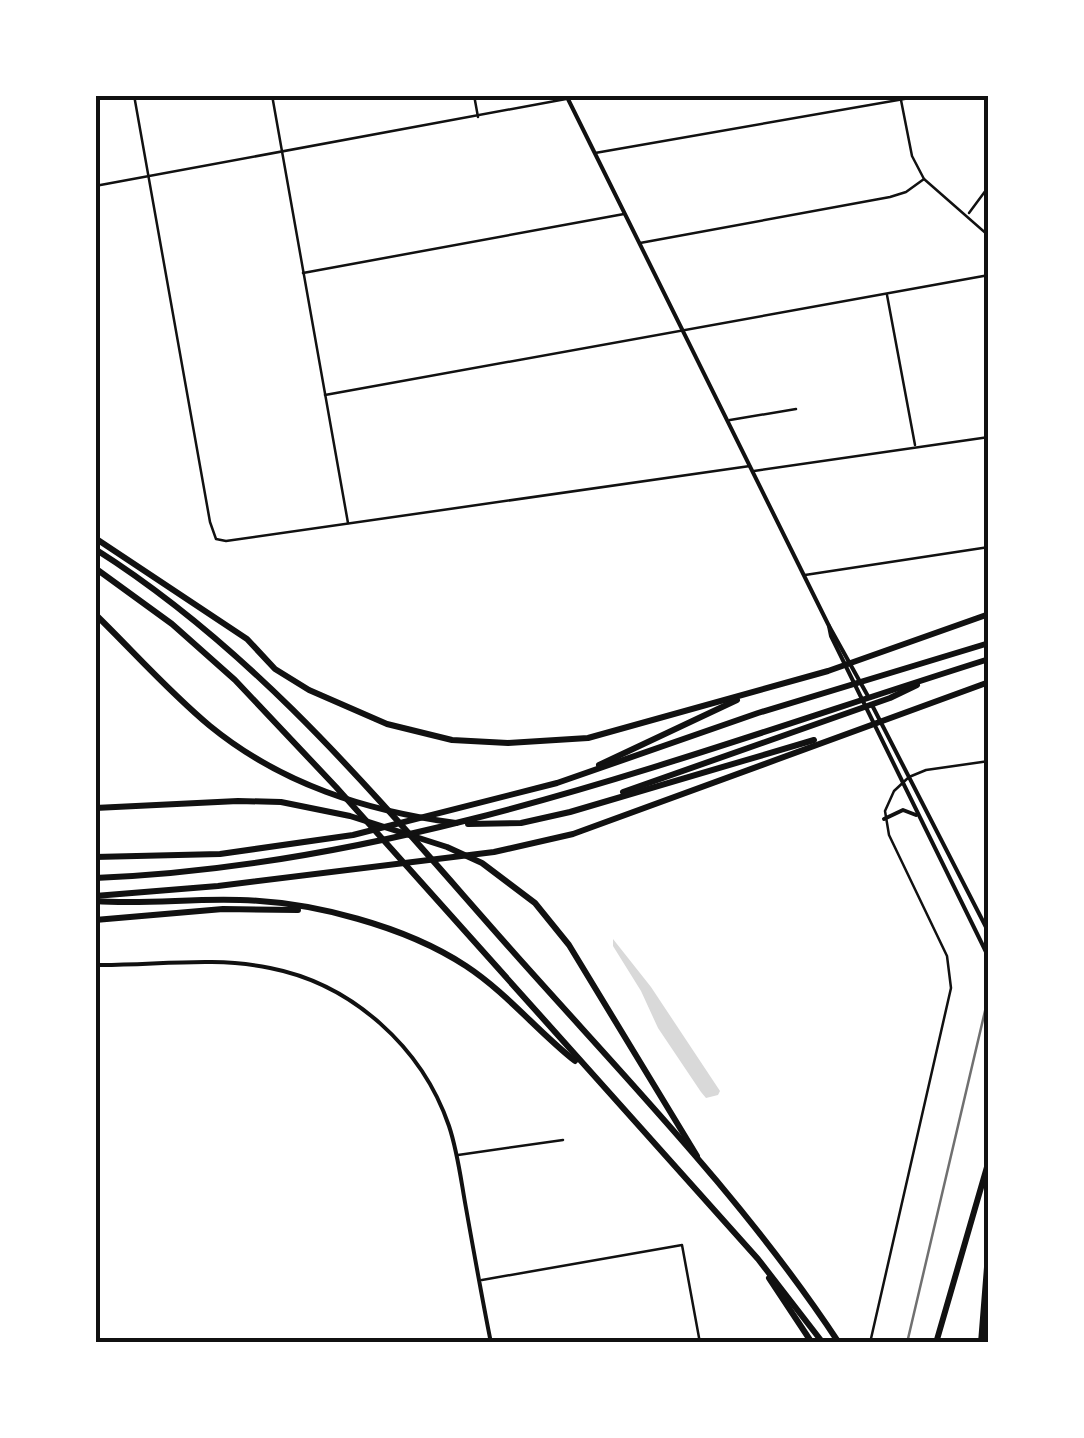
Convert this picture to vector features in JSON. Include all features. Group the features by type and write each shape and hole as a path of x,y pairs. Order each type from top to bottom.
{"highway":[{"path":"95,538 247,639 276,669 310,690 386,724 452,740 508,744 588,738 828,671 989,614"},
{"path":"95,550 180,608 241,658 304,718 700,1162 784,1265 839,1343"},
{"path":"95,568 208,654 336,788 758,1259 824,1343"},
{"path":"95,614 212,728 259,760 331,795 428,821 522,822 857,728"},
{"path":"95,856 220,854 353,835 580,775 758,714 989,643"},
{"path":"595,804 989,659"},
{"path":"95,898 494,852 573,834 989,682"},
{"path":"580,775 756,692"},
{"path":"95,878 186,873 364,846 522,807 847,709"},
{"path":"95,808 281,802 350,816 428,840 482,863 535,903 569,945 700,1162"},
{"path":"95,898 241,900 327,913 397,932 463,964 509,999 592,1075"},
{"path":"95,920 239,908 327,913"},
{"path":"936,1343 989,1160"},
{"path":"981,1343 989,1242"},
{"path":"758,1259 812,1343"}],"main road":[{"path":"567,97 989,958"},
{"path":"829,626 989,933"},
{"path":"884,819 903,810 913,812 920,820"},
{"path":"95,965 241,964 292,973 336,992 379,1022 422,1070 445,1115 491,1343"}],"street":[{"path":"134,95 216,538 226,540 349,524 989,437"},
{"path":"272,95 349,524"},
{"path":"474,95 478,117"},
{"path":"595,153 926,95"},
{"path":"95,186 478,117 567,97"},
{"path":"900,97 912,156 924,178 989,236"},
{"path":"640,242 890,197 906,192 924,178"},
{"path":"967,215 989,186"},
{"path":"304,274 626,214"},
{"path":"325,394 989,275"},
{"path":"886,294 915,447"},
{"path":"728,420 796,410"},
{"path":"804,575 989,547"},
{"path":"870,1343 951,988 947,956 884,819 888,803 909,777 926,770 989,761"},
{"path":"456,1156 562,1140"},
{"path":"479,1280 682,1245 700,1343"}],"shaded area":[{"path":"613,939 651,987 720,1091 718,1095 706,1098 701,1092 658,1028 613,946"}],"railway":[{"path":"907,1343 989,994"}]}
